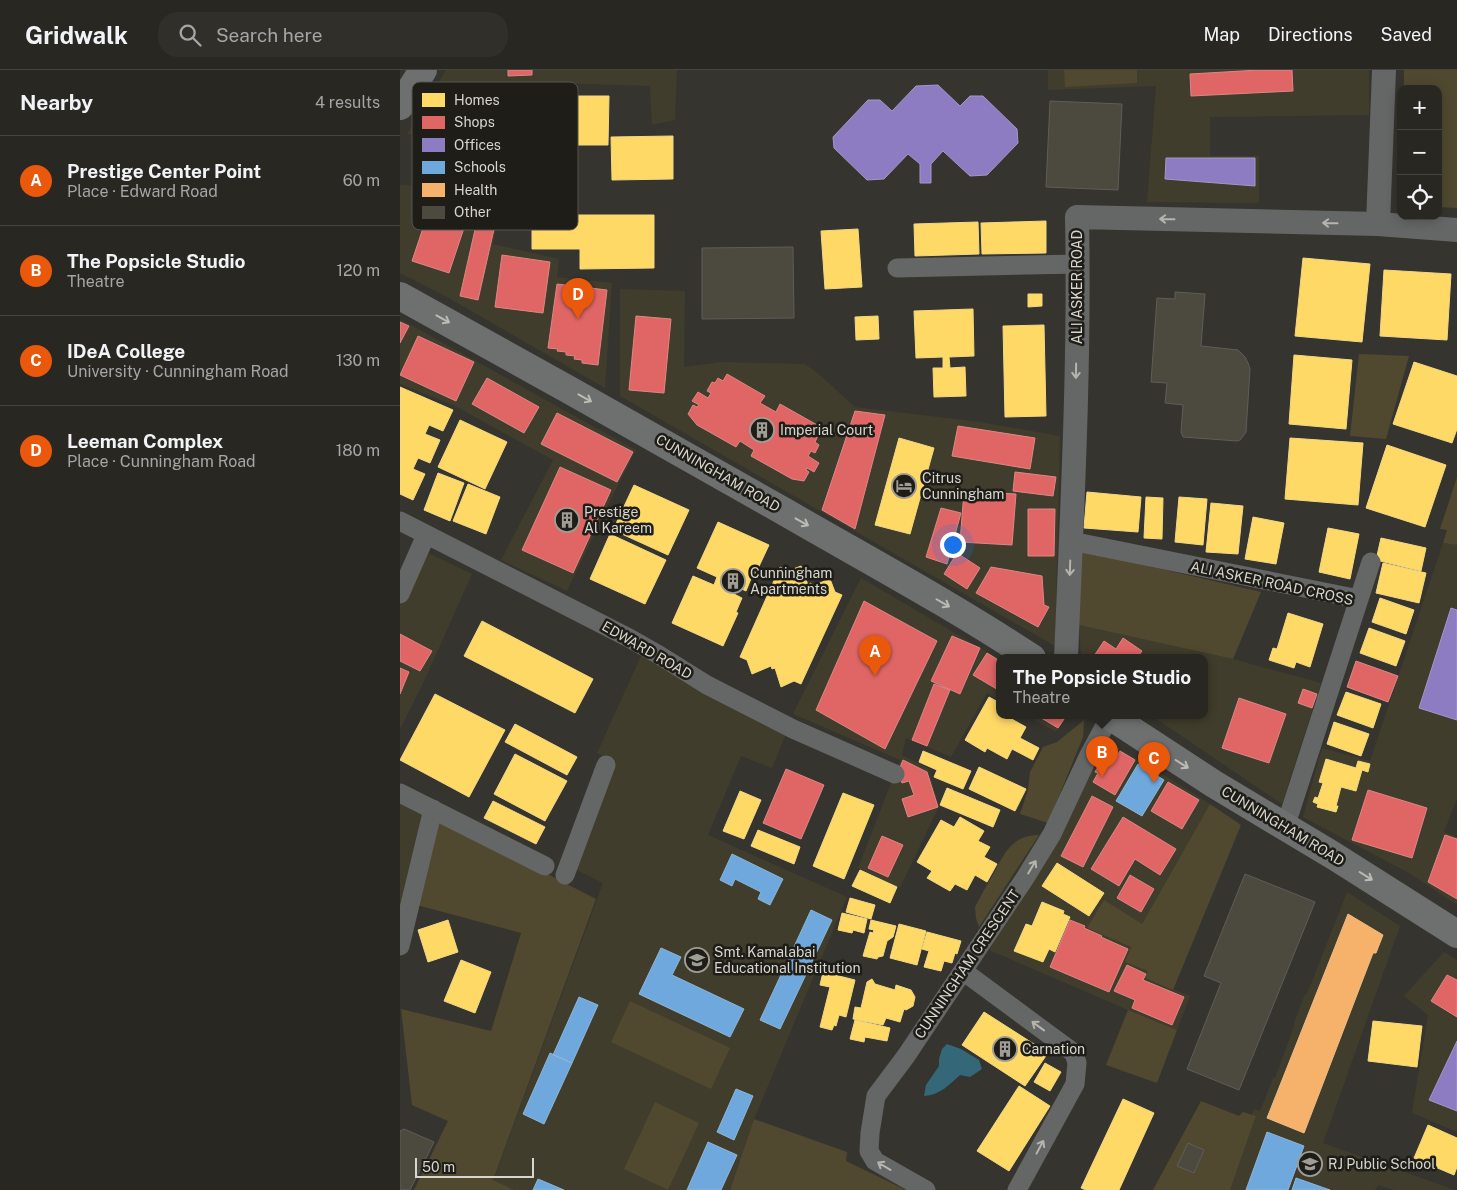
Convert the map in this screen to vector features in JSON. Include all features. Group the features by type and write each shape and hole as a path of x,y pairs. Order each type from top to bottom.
{"main road":[{"path":"415,82 423,70"},
{"path":"400,106 412,87"},
{"name":"CUNNINGHAM ROAD","path":"400,296 858,553 1025,654"},
{"name":"CUNNINGHAM ROAD","path":"1114,719 1177,761 1364,874 1457,934"}],"street":[{"path":"1378,224 1384,70"},
{"name":"ALI ASKER ROAD","path":"1066,654 1075,433 1077,217 1378,224 1457,230"},
{"path":"897,268 1078,264"},
{"name":"EDWARD ROAD","path":"400,522 629,638 708,685 792,729 895,774"},
{"path":"400,594 426,535"},
{"name":"ALI ASKER ROAD CROSS","path":"1071,541 1359,599 1284,826"},
{"path":"1359,599 1372,562"},
{"name":"CUNNINGHAM CRESCENT","path":"926,1190 875,1161 869,1151 876,1096 906,1056 1050,838 1088,757 1110,719"},
{"path":"565,875 606,765"},
{"path":"400,793 545,866"},
{"path":"400,946 433,810"},
{"path":"963,971 1074,1053 1077,1064 1075,1084 1017,1190"}],"shaded area":[{"path":"446,70 677,70 675,120 652,125 650,86 578,84 578,82 439,82"},
{"path":"1048,70 1369,70 1369,115 1210,117 1210,156 1259,156 1259,203 1147,202 1156,86 1048,90"},
{"path":"1064,70 1137,70 1137,83 1065,87"},
{"path":"1404,70 1457,70 1457,208 1442,207 1442,85 1404,85"},
{"path":"412,126 412,134 407,134"},
{"path":"400,185 412,185 412,230 495,230 493,244 559,259 557,277 612,283 605,388 447,297 400,273"},
{"path":"620,289 685,291 684,367 722,362 805,364 855,407 980,422 1060,436 1055,646 620,396"},
{"path":"400,319 636,450 567,591 501,560 553,460 453,405 400,384"},
{"path":"1359,354 1409,356 1386,439 1350,436"},
{"path":"1457,477 1457,545 1443,543 1447,530 1440,529"},
{"path":"1443,543 1457,545 1457,798 1444,832 1457,837 1457,905 1409,873 1303,817 1322,748 1370,761"},
{"path":"1079,550 1261,592 1233,659 1079,625"},
{"path":"426,552 472,574 426,677 400,729 400,605"},
{"path":"861,578 996,657 996,698 987,693 951,757 906,738 902,755 928,768 939,806 900,888 858,868 900,760 793,714"},
{"path":"1079,625 1233,659 1321,683 1282,804 1156,719 1208,719 1208,654 1081,654"},
{"name":"Smt. Kamalabai Educational Institution","path":"641,656 718,696 788,729 772,768 741,756 708,835 847,897 754,1119 730,1190 514,1190 493,1181 603,883 575,869 616,762 597,753"},
{"path":"1032,719 1065,719 1056,732"},
{"path":"1084,720 1083,737 1048,823 1020,814 1028,790 1030,772 1043,747 1057,742"},
{"path":"1106,741 1210,804 1142,924 1088,928 1131,947 1149,971 1145,978 1190,996 1177,1030 989,950"},
{"path":"400,802 425,814 400,919"},
{"path":"1210,804 1241,825 1173,990 1145,978 1148,971 1125,962 1131,947 1087,928 1104,900 1142,924"},
{"path":"440,819 596,899 493,1180 514,1190 414,1190 448,1121 412,1105 401,1009 491,1031 521,933 417,905"},
{"path":"1039,835 979,927 975,907 1002,858 1016,841"},
{"path":"1347,892 1400,926 1323,1143 1455,1190 1394,1190 1378,1185 1375,1190 1230,1190 1256,1116 1252,1115 1254,1109 1260,1111 1273,1078 1275,1078 1305,994 1307,994"},
{"path":"1444,952 1457,960 1457,1132 1412,1113 1428,1015 1404,996"},
{"path":"630,1001 730,1048 711,1089 611,1042"},
{"path":"1128,1010 1177,1030 1157,1083 1106,1065"},
{"path":"1201,1101 1239,1116 1243,1112 1256,1116 1230,1190 1153,1190"},
{"path":"655,1102 699,1123 668,1190 624,1169"},
{"path":"754,1119 847,1152 846,1161 906,1190 730,1190"}],"water":[{"path":"947,1044 961,1049 979,1060 982,1069 970,1077 960,1075 940,1092 924,1096 926,1085 939,1066 942,1049"}],"building: Homes":[{"path":"578,96 609,96 608,145 578,145"},
{"path":"673,136 673,179 612,180 611,137"},
{"path":"578,215 654,215 654,268 580,269 580,249 532,249 532,230 578,230"},
{"path":"1046,221 1046,253 982,254 981,223"},
{"path":"978,222 979,254 915,256 914,224"},
{"path":"858,229 862,287 825,289 821,231"},
{"path":"1303,258 1370,264 1362,342 1295,336"},
{"path":"1384,270 1451,274 1447,340 1380,336"},
{"path":"1028,294 1042,294 1042,306 1028,307"},
{"path":"973,309 974,356 949,357 950,368 965,367 966,396 934,397 933,368 943,368 943,357 916,358 914,311"},
{"path":"878,316 879,339 856,340 855,317"},
{"path":"1044,325 1046,416 1005,417 1003,326"},
{"path":"1294,355 1352,360 1346,429 1289,424"},
{"path":"1414,362 1457,376 1457,429 1452,443 1393,424"},
{"path":"400,387 453,410 443,431 429,425 425,434 440,440 430,463 418,458 413,469 425,474 413,500 400,494"},
{"path":"460,420 507,442 485,489 438,467"},
{"name":"Citrus Cunningham","path":"899,438 934,448 910,534 875,525"},
{"path":"1290,438 1363,443 1358,505 1285,499"},
{"path":"1387,445 1446,465 1425,527 1366,508"},
{"path":"438,473 464,483 450,521 424,510"},
{"path":"468,484 500,497 486,534 453,521"},
{"path":"634,485 689,510 668,555 613,530"},
{"path":"1087,492 1141,497 1138,532 1084,528"},
{"path":"1146,497 1163,498 1162,539 1144,538"},
{"path":"1179,497 1207,499 1203,545 1175,542"},
{"path":"1211,503 1243,506 1238,554 1206,552"},
{"path":"1253,517 1284,523 1276,564 1245,559"},
{"name":"Cunningham Apartments","path":"718,522 769,545 746,591 731,584 728,591 742,598 736,612 738,613 723,646 672,623 693,576 714,585 717,577 697,568"},
{"path":"1328,528 1359,534 1350,579 1319,572"},
{"path":"610,534 666,560 645,604 590,579"},
{"path":"1381,538 1426,548 1421,571 1376,560"},
{"path":"1383,563 1426,573 1419,603 1376,593"},
{"path":"801,566 808,585 811,583 812,586 830,579 835,592 842,595 801,684 794,681 781,687 775,668 772,669 771,666 752,674 747,660 740,657 780,567 788,571"},
{"path":"1380,598 1414,610 1406,634 1372,622"},
{"path":"1288,613 1323,624 1310,667 1296,662 1294,668 1269,660 1273,648 1277,649"},
{"path":"482,621 593,679 575,713 464,656"},
{"path":"1369,628 1405,641 1396,666 1360,653"},
{"path":"1346,692 1381,704 1373,728 1337,715"},
{"path":"435,694 505,730 469,797 400,760"},
{"path":"989,697 996,701 996,719 1012,719 1026,727 1020,738 1039,748 1033,760 1012,749 1007,759 987,748 985,752 965,740"},
{"path":"1334,722 1369,734 1361,756 1327,744"},
{"path":"515,724 577,757 567,775 505,742"},
{"path":"923,751 971,771 963,789 934,777 937,770 919,762"},
{"path":"515,754 567,781 545,821 494,794"},
{"path":"1326,759 1356,768 1358,761 1370,764 1368,772 1362,770 1356,791 1341,787 1336,812 1317,807 1318,804 1313,802 1315,797 1318,798 1323,783 1319,782"},
{"path":"979,767 1026,789 1015,811 969,789"},
{"path":"947,788 1000,810 993,827 940,805"},
{"path":"740,791 761,800 744,839 723,831"},
{"path":"843,793 874,805 844,879 813,866"},
{"path":"493,801 545,827 536,844 484,818"},
{"path":"960,817 984,831 978,841 990,847 984,857 997,864 987,882 975,875 967,890 955,884 950,891 927,878 932,871 917,862 941,820 954,827"},
{"path":"758,830 800,847 794,864 751,846"},
{"path":"1057,863 1104,893 1089,916 1042,886"},
{"path":"860,870 897,887 890,903 852,886"},
{"path":"850,898 875,905 871,919 846,912"},
{"path":"1042,902 1064,911 1063,914 1070,917 1055,952 1049,949 1043,962 1014,951 1026,924 1032,926"},
{"path":"842,913 867,919 864,933 853,930 852,933 838,930"},
{"path":"448,920 458,952 428,962 418,930"},
{"path":"871,920 896,926 893,937 887,941 883,956 877,959 863,956 870,932 873,933 874,930 869,929"},
{"path":"899,924 926,931 917,965 890,958"},
{"path":"927,932 961,941 952,963 944,961 941,971 924,967 929,951 922,949"},
{"path":"461,960 491,972 475,1013 444,1001"},
{"path":"823,972 855,980 846,1017 839,1015 836,1026 834,1025 832,1030 820,1027 830,987 820,985"},
{"path":"872,979 875,984 895,990 896,985 911,990 915,997 913,1006 906,1010 904,1009 900,1022 886,1018 883,1025 853,1019 855,1007 861,1008 867,982"},
{"name":"Carnation","path":"984,1012 1048,1053 1025,1086 962,1045"},
{"path":"855,1020 890,1028 887,1041 865,1037 864,1042 850,1039"},
{"path":"1373,1021 1422,1026 1417,1067 1368,1061"},
{"path":"1045,1063 1061,1072 1050,1091 1034,1082"},
{"path":"1019,1086 1050,1106 1009,1171 977,1151"},
{"path":"1123,1099 1154,1113 1119,1190 1086,1190 1081,1188"},
{"path":"1428,1125 1457,1138 1457,1167 1454,1175 1414,1158"}],"building: Shops":[{"path":"508,70 532,70 532,75 508,76"},
{"path":"1292,70 1293,91 1191,96 1190,74"},
{"path":"422,230 463,230 449,273 412,261"},
{"path":"475,230 494,230 478,300 460,296"},
{"path":"502,255 550,262 543,313 495,307"},
{"path":"557,284 607,290 598,365 582,363 582,360 574,359 575,356 566,355 566,352 548,348"},
{"path":"636,316 671,319 664,393 629,390"},
{"path":"400,322 409,326 400,343"},
{"path":"418,336 474,362 456,401 400,375"},
{"name":"Imperial Court","path":"727,374 765,396 760,403 776,412 780,404 819,426 815,434 818,436 815,442 819,445 815,453 811,451 808,456 819,463 814,472 807,468 806,470 809,472 804,481 792,479 751,456 754,450 740,441 736,447 697,425 688,414 693,405 697,407 699,405 692,401 698,392 708,398 711,393 707,391 712,382 715,383 718,378 723,381"},
{"path":"487,378 539,407 524,433 472,404"},
{"path":"855,411 885,415 855,529 822,510"},
{"path":"557,413 633,452 617,482 541,444"},
{"path":"958,426 1035,438 1030,469 952,456"},
{"name":"Prestige Al Kareem","path":"560,467 611,490 573,573 522,550"},
{"path":"1015,472 1056,477 1053,496 1013,491"},
{"path":"964,491 1016,494 1012,545 960,542"},
{"path":"941,508 961,513 947,564 926,557"},
{"path":"1028,509 1055,509 1054,556 1028,556"},
{"path":"957,553 980,568 967,589 944,574"},
{"path":"991,567 1042,576 1044,605 1049,607 1038,627 976,593"},
{"path":"864,601 937,641 885,749 816,710"},
{"path":"400,634 432,651 420,671 400,661"},
{"path":"952,636 980,648 960,694 931,681"},
{"path":"1123,638 1142,651 1140,654 1095,654 1104,641 1116,649"},
{"path":"987,653 996,659 996,689 973,675"},
{"path":"1356,661 1398,676 1388,702 1347,687"},
{"path":"400,668 409,672 400,694"},
{"path":"934,684 950,690 927,746 912,740"},
{"path":"1303,689 1317,694 1312,708 1298,703"},
{"path":"1239,698 1286,714 1269,763 1222,748"},
{"path":"1043,719 1064,719 1058,728"},
{"path":"1120,751 1135,760 1115,795 1093,782 1098,773 1095,772 1104,756 1113,762"},
{"path":"903,760 927,772 938,807 908,817 902,799 914,795 909,781 902,783 898,772"},
{"path":"786,769 824,785 801,839 763,823"},
{"path":"1168,782 1199,800 1182,829 1151,811"},
{"path":"1368,790 1427,808 1412,858 1352,840"},
{"path":"1092,796 1113,807 1083,867 1061,856"},
{"path":"1123,817 1176,849 1160,875 1135,859 1119,886 1091,869"},
{"path":"1445,835 1457,839 1457,899 1428,882"},
{"path":"882,836 903,845 888,877 868,868"},
{"path":"1130,875 1154,889 1141,912 1117,898"},
{"path":"1070,920 1128,949 1109,992 1050,967"},
{"path":"1127,965 1146,974 1143,980 1184,997 1172,1025 1132,1008 1135,1000 1114,991"},
{"path":"1447,975 1457,980 1457,1017 1431,1001"}],"building: Offices":[{"path":"938,85 960,106 970,96 983,96 1017,129 1018,143 987,175 970,176 943,151 931,164 931,183 920,183 920,164 908,154 884,179 867,180 834,148 833,137 868,100 880,100 892,111 916,86"},
{"path":"1166,158 1255,158 1255,186 1165,179"},
{"path":"1451,608 1457,610 1457,720 1419,708"},
{"path":"1457,1041 1457,1111 1429,1100"}],"building: Schools":[{"path":"1138,764 1164,780 1142,816 1116,801"},
{"path":"732,854 783,879 770,905 758,899 761,892 735,879 732,886 720,880"},
{"path":"811,910 832,920 780,1029 760,1020"},
{"path":"661,948 681,957 672,975 744,1009 730,1037 639,994"},
{"path":"579,997 598,1005 572,1063 553,1055"},
{"path":"550,1053 572,1063 544,1124 523,1114"},
{"path":"736,1089 753,1096 734,1140 717,1132"},
{"path":"1267,1132 1304,1146 1288,1190 1246,1190"},
{"path":"708,1142 737,1155 721,1190 687,1190"},
{"path":"1296,1178 1330,1190 1292,1190"},
{"path":"538,1179 564,1190 533,1190"}],"building: Health":[{"path":"1348,914 1383,935 1376,953 1373,953 1304,1133 1267,1118"}],"building: Other":[{"path":"1050,101 1122,104 1118,190 1046,187"},
{"path":"793,247 794,318 702,319 702,248"},
{"path":"1175,292 1205,294 1201,346 1238,350 1248,363 1250,369 1246,432 1240,440 1183,437 1181,432 1183,405 1165,403 1167,383 1151,382 1157,298 1175,299"},
{"path":"1245,874 1315,902 1239,1090 1187,1069 1221,983 1204,976"},
{"path":"404,1129 434,1142 410,1190 400,1190 400,1131"},
{"path":"1188,1143 1204,1150 1194,1173 1177,1166"}],"place":[{"name":"Leeman Complex","path":"578,319"},
{"name":"Imperial Court","path":"762,430"},
{"name":"Citrus Cunningham","path":"904,486"},
{"name":"Prestige Al Kareem","path":"567,520"},
{"name":"Cunningham Apartments","path":"733,581"},
{"name":"Prestige Center Point","path":"875,676"},
{"name":"The Popsicle Studio","path":"1102,777"},
{"name":"IDeA College","path":"1154,783"},
{"name":"Smt. Kamalabai Educational Institution","path":"697,960"},
{"name":"Carnation","path":"1005,1049"},
{"name":"RJ Public School","path":"1310,1164"}]}
